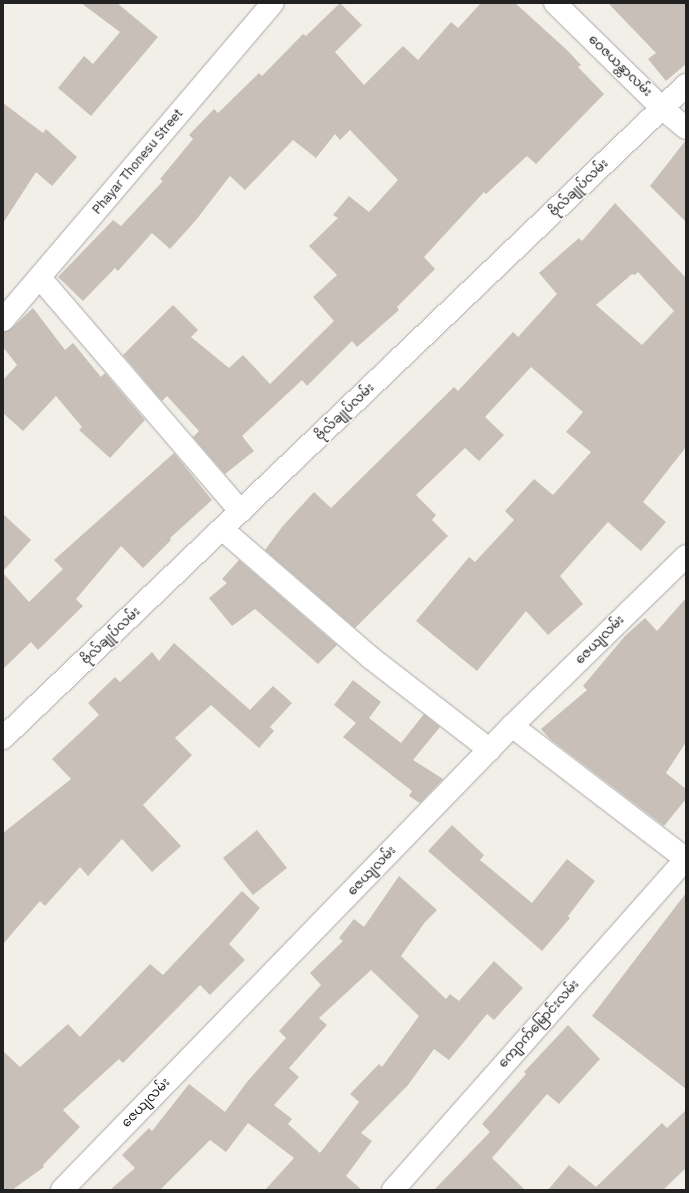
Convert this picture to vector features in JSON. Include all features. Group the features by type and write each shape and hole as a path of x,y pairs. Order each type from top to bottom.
{"street":[{"name":"Phayar Thonesu Street","path":"3,320 273,3"},
{"name":"ဝေဇယန္တာလမ်း","path":"555,3 662,108 686,128"},
{"name":"ဗိုလ်ချုပ်လမ်း","path":"3,738 686,85"},
{"path":"40,278 241,512"},
{"path":"222,529 371,658 490,750"},
{"name":"ဇေယျလမ်း","path":"62,1190 512,726 686,556"},
{"path":"512,726 686,859"},
{"name":"ကျောက်မြောင်းလမ်း","path":"393,1190 686,859"}],"building":[{"path":"81,3 117,3 158,37 91,116 58,88 84,56 93,64 120,32"},
{"path":"340,3 362,25 335,52 364,85 403,46 418,60 451,22 458,28 481,3 515,3 567,50 581,65 578,67 604,94 536,164 527,156 486,194 484,192 424,257 435,269 397,307 399,310 357,347 352,341 307,386 302,380 242,436 254,451 225,474 193,437 199,431 167,396 162,401 123,355 173,305 198,330 191,337 229,368 243,355 270,384 334,321 313,297 337,275 309,246 338,218 333,215 349,196 369,212 398,180 350,130 340,140 335,134 316,158 293,140 245,190 230,176 196,220 170,249 152,233 118,271 115,268 83,301 58,277 113,220 121,226 163,181 160,179 193,139 189,135 214,109 218,113 259,73 262,76 303,34 306,36"},
{"path":"608,3 686,3 686,64 666,81 648,59 656,53"},
{"path":"3,103 43,133 46,129 77,157 52,186 36,172 3,223"},
{"path":"686,140 686,222 650,186"},
{"path":"615,203 686,278 686,447 643,502 666,522 641,551 608,522 560,576 583,604 548,635 526,611 477,671 416,621 469,557 475,562 514,520 505,511 534,479 553,495 591,452 566,432 583,412 531,367 485,417 504,435 479,461 465,448 416,495 436,515 432,520 448,536 355,628 265,550 282,527 314,492 331,508 454,387 458,391 513,332 518,337 557,294 539,273 579,238 582,241","holes":["638,272 674,311 642,345 596,305 632,274 635,275"]},
{"path":"33,308 65,350 73,343 101,377 105,373 145,420 110,458 79,430 82,427 56,396 23,431 3,413 3,380 17,365 3,347 3,332 12,328"},
{"path":"174,453 212,500 170,538 171,540 143,568 121,546 76,599 83,606 38,650 31,642 3,669 3,573 29,602 63,569 54,560"},
{"path":"3,514 31,540 3,571"},
{"path":"239,560 337,645 318,664 255,609 232,626 209,598 227,583 222,579"},
{"path":"686,598 686,742 666,773 686,789 686,799 664,826 550,739 541,729 587,690 583,686 625,636 645,618 657,631"},
{"path":"174,643 250,710 273,686 292,703 270,727 274,731 259,748 211,705 175,738 192,755 143,805 181,846 152,872 122,839 88,876 80,867 45,906 40,901 3,944 3,833 71,779 52,759 99,715 88,703 115,677 120,682 152,652 159,661"},
{"path":"353,680 381,702 369,718 401,743 424,714 440,727 413,760 443,779 420,803 409,796 412,791 343,737 356,723 334,705"},
{"path":"452,825 484,855 480,860 532,903 567,859 595,881 568,916 570,918 542,951 428,851"},
{"path":"257,830 287,868 253,895 223,858"},
{"path":"399,876 437,910 425,922 401,956 446,999 450,994 459,1001 494,961 523,988 494,1020 487,1014 449,1060 434,1049 408,1085 361,1133 372,1141 346,1176 362,1190 265,1190 294,1158 248,1123 226,1152 210,1140 160,1190 110,1190 135,1168 122,1155 149,1128 152,1131 189,1084 225,1112 247,1082 286,1038 279,1031 321,985 310,973 343,941 339,938 354,919 364,927","holes":["371,970 419,1016 382,1067 379,1064 350,1094 359,1102 320,1153 288,1124 292,1119 274,1105 299,1077 289,1068 327,1025 319,1018"]},
{"path":"242,891 260,908 229,944 245,960 210,995 200,985 123,1063 119,1059 63,1110 80,1127 43,1165 44,1167 12,1190 3,1190 3,1051 20,1067 68,1024 80,1037 150,964 163,975"},
{"path":"686,893 686,1089 592,1016"},
{"path":"568,1025 600,1059 559,1104 547,1094 492,1158 525,1190 434,1190 490,1132 482,1124 526,1074 524,1072"},
{"path":"686,1110 686,1168 663,1190 548,1190 569,1165 596,1187 662,1123 667,1128"}]}
